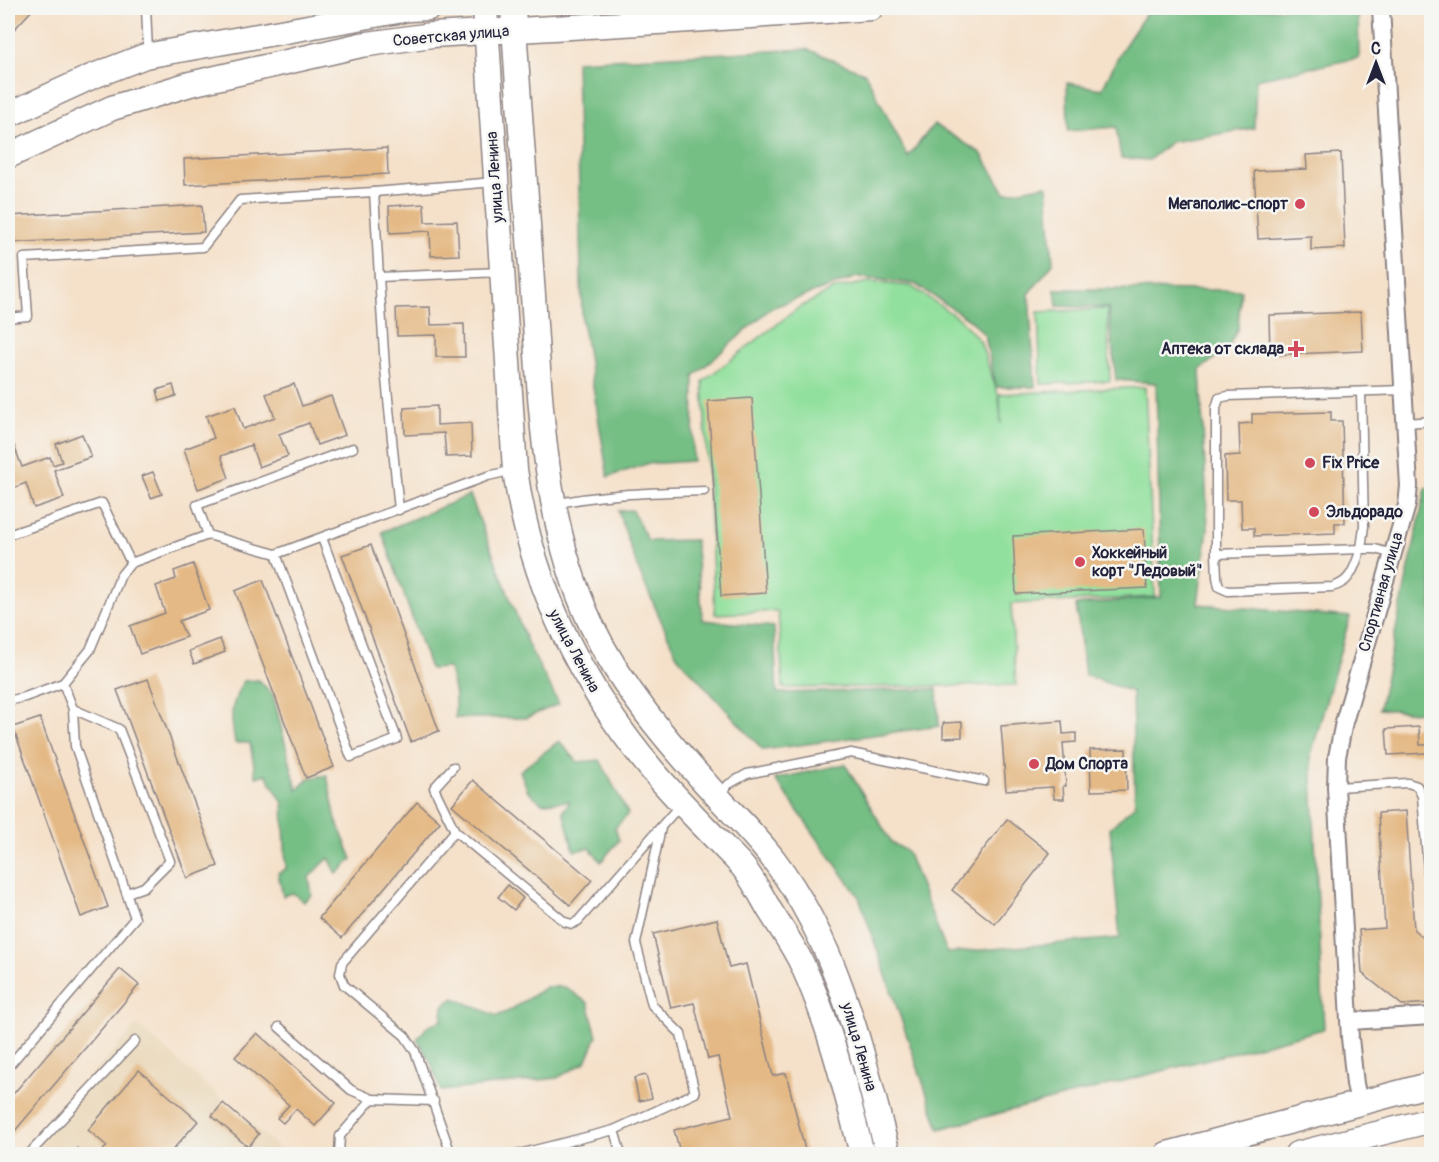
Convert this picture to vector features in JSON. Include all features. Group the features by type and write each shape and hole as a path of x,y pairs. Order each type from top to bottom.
{"street":[{"name":"Советская улица","path":"8,116 61,90 149,56 409,9 429,8"},
{"name":"улица Ленина","path":"484,8 515,470 526,534 536,566 566,640 610,716 654,772 745,870 801,962 820,1008 862,1155"},
{"name":"Советская улица","path":"8,156 112,108 190,84 361,45 432,35 486,32 514,19 675,21 871,8"},
{"name":"Спортивная улица","path":"1359,1102 1355,1084 1350,1021 1336,787 1337,757 1344,722 1407,505 1409,486 1381,8"},
{"name":"улица Ленина","path":"514,19 516,83 543,435 554,504 569,566 579,596 609,657 630,691 653,723 767,851 812,918 836,971 873,1095 888,1155"},
{"path":"61,90 77,124"},
{"path":"508,382 539,381"},
{"path":"745,870 767,851"},
{"path":"1350,1021 1431,1016"},
{"path":"1167,1155 1431,1084"},
{"path":"1333,1109 1343,1142"},
{"path":"1297,1155 1431,1120"}],"lane":[{"path":"146,8 149,56"},
{"path":"8,318 28,316 24,258 203,247 240,200 496,182"},
{"path":"374,192 385,368 399,510"},
{"path":"379,277 502,272"},
{"path":"1361,392 1364,526 1353,570 1343,585 1321,588 1228,591 1219,587 1216,577 1216,408 1219,398 1404,390"},
{"path":"1406,423 1431,421"},
{"path":"208,535 197,505 353,448"},
{"path":"8,701 63,683 90,650 121,575 131,563 208,535 276,554 488,476 515,470"},
{"path":"554,504 634,494 704,491"},
{"path":"8,535 102,503 131,563"},
{"path":"276,554 351,757 397,740 322,538"},
{"path":"1216,554 1360,549 1375,549 1393,554"},
{"path":"8,1067 135,918 75,746 73,709 63,683"},
{"path":"73,709 119,729 170,861 144,887 127,893"},
{"path":"716,796 729,784 747,774 851,753 984,781"},
{"path":"453,767 434,788 455,831 565,921 572,924 578,921 682,802"},
{"path":"1336,787 1408,783 1417,786 1422,796 1428,827 1431,920"},
{"path":"519,1155 614,1130 695,1094 681,1034 652,1005 636,943 662,824"},
{"path":"451,1155 415,1051 405,1036 344,985 340,974 342,963 455,831"},
{"path":"279,1027 351,1090 372,1099 434,1101"},
{"path":"29,1155 135,1041"},
{"path":"339,1155 340,1136 372,1099"},
{"path":"614,1130 621,1155"}],"shaded area":[{"path":"137,1025 281,1150 278,1154 20,1154"}],"green space":[{"path":"1358,8 1359,58 1256,79 1254,128 1171,142 1149,160 1121,158 1116,127 1068,131 1067,83 1102,89 1121,51 1147,12"},
{"path":"807,49 865,73 908,157 934,124 981,153 1005,193 1047,185 1053,263 1029,294 1035,387 996,387 985,336 974,323 915,284 857,277 771,308 694,376 693,461 646,464 608,477 582,320 576,61"},
{"path":"869,282 911,286 961,320 980,341 999,397 1001,424 1000,394 1145,387 1155,597 1011,604 1016,685 783,688 778,611 715,614 703,381 797,309 834,289"},
{"path":"1055,289 1241,290 1238,328 1228,348 1200,370 1208,528 1198,604 1350,617 1311,755 1324,1029 939,1129 859,897 775,779 845,764 892,843 907,851 947,953 1120,938 1110,828 1135,805 1132,692 1085,675 1076,605 1161,597 1156,383 1116,380 1108,308 1057,306"},
{"path":"1107,309 1110,381 1041,384 1038,312"},
{"path":"1426,488 1431,488 1431,713 1379,709"},
{"path":"470,495 528,645 559,704 526,718 455,718 455,695 449,668 430,669 382,532"},
{"path":"632,510 648,541 695,540 703,620 774,627 777,693 937,689 939,726 763,750 677,656 638,569 618,511"},
{"path":"259,680 273,695 297,790 309,778 327,775 336,820 352,859 337,874 329,858 309,877 312,895 304,902 293,893 283,896 278,873 286,869 283,803 266,774 256,777 250,743 235,743 232,725 233,705 243,681"},
{"path":"559,741 578,762 600,760 628,814 615,828 619,840 601,862 590,848 574,851 563,811 570,801 542,803 528,791 520,771"},
{"path":"546,987 565,987 588,1003 597,1036 586,1062 557,1078 441,1091 430,1060 417,1039 427,1027 442,1020 443,1006 454,998 497,1016 509,1011"}],"building":[{"path":"8,8 34,8 8,36"},
{"path":"387,148 388,174 185,185 184,159"},
{"name":"Мегаполис-спорт","path":"1341,153 1345,248 1311,250 1311,236 1258,239 1254,171 1307,169 1306,155"},
{"path":"424,204 425,222 457,221 459,255 431,256 430,231 390,233 389,206"},
{"path":"202,205 204,232 8,243 8,216"},
{"path":"1432,223 1432,248 1430,248 1428,224"},
{"path":"11,257 13,283 8,284 8,258"},
{"path":"430,307 431,325 464,324 465,357 436,357 436,335 397,336 396,308"},
{"path":"1361,312 1363,351 1270,355 1269,315"},
{"path":"294,384 302,406 331,396 345,435 317,445 309,423 279,434 288,456 259,467 251,445 221,456 229,478 198,489 184,449 214,438 206,416 235,406 243,429 275,417 266,394"},
{"path":"173,385 176,396 160,401 157,390"},
{"path":"752,398 766,593 721,596 708,401"},
{"path":"437,406 437,425 471,423 472,456 446,457 444,433 405,435 404,408"},
{"path":"1331,412 1331,421 1342,421 1345,523 1335,523 1335,533 1254,536 1254,528 1242,528 1241,500 1226,500 1225,456 1240,455 1239,424 1252,423 1252,414"},
{"path":"82,434 91,457 54,470 64,498 34,508 26,483 8,490 8,441 12,440 22,467 50,457 53,465 62,462 56,444"},
{"path":"153,472 162,494 151,498 142,476"},
{"name":"Хоккейный корт \"Ледовый\"","path":"1144,529 1147,588 1016,594 1013,536"},
{"path":"371,545 439,731 411,742 342,555"},
{"path":"193,564 209,610 179,621 186,637 140,654 130,626 165,613 156,586 176,579 174,571"},
{"path":"263,580 334,767 306,778 235,591"},
{"path":"220,639 225,652 194,664 189,651"},
{"path":"148,679 218,866 187,878 117,690"},
{"path":"40,718 108,907 81,917 13,727"},
{"name":"Дом Спорта","path":"1062,721 1063,734 1076,733 1076,742 1063,743 1066,786 1063,786 1064,799 1054,799 1053,787 1006,790 1001,726"},
{"path":"962,722 962,737 943,738 943,723"},
{"path":"1419,727 1420,745 1432,745 1432,777 1428,777 1427,753 1388,755 1386,729"},
{"path":"1126,749 1127,790 1091,791 1090,750"},
{"path":"473,780 592,880 570,905 452,805"},
{"path":"417,802 440,822 342,938 319,918"},
{"path":"1406,811 1414,930 1432,945 1432,1003 1402,1005 1362,973 1359,930 1385,928 1378,813"},
{"path":"1007,819 1050,853 995,924 952,890"},
{"path":"508,885 523,898 514,910 498,897"},
{"path":"717,919 729,968 746,964 773,1076 786,1073 806,1154 675,1154 680,1152 674,1130 732,1116 718,1057 708,1059 694,1003 671,1008 653,934"},
{"path":"120,969 139,985 8,1139 8,1100"},
{"path":"257,1033 336,1103 315,1126 296,1109 283,1123 277,1118 289,1105 235,1057"},
{"path":"139,1070 198,1121 169,1154 100,1154 107,1146 88,1130"},
{"path":"646,1075 652,1098 639,1101 634,1078"},
{"path":"223,1103 259,1134 248,1147 212,1116"},
{"path":"77,1148 84,1154 72,1154"}],"place":[{"name":"Мегаполис-спорт","path":"1300,204"},
{"name":"Аптека от склада","path":"1296,349"},
{"name":"Fix Price","path":"1310,463"},
{"name":"Эльдорадо","path":"1314,512"},
{"name":"Хоккейный корт \"Ледовый\"","path":"1080,562"},
{"name":"Дом Спорта","path":"1034,764"}]}
